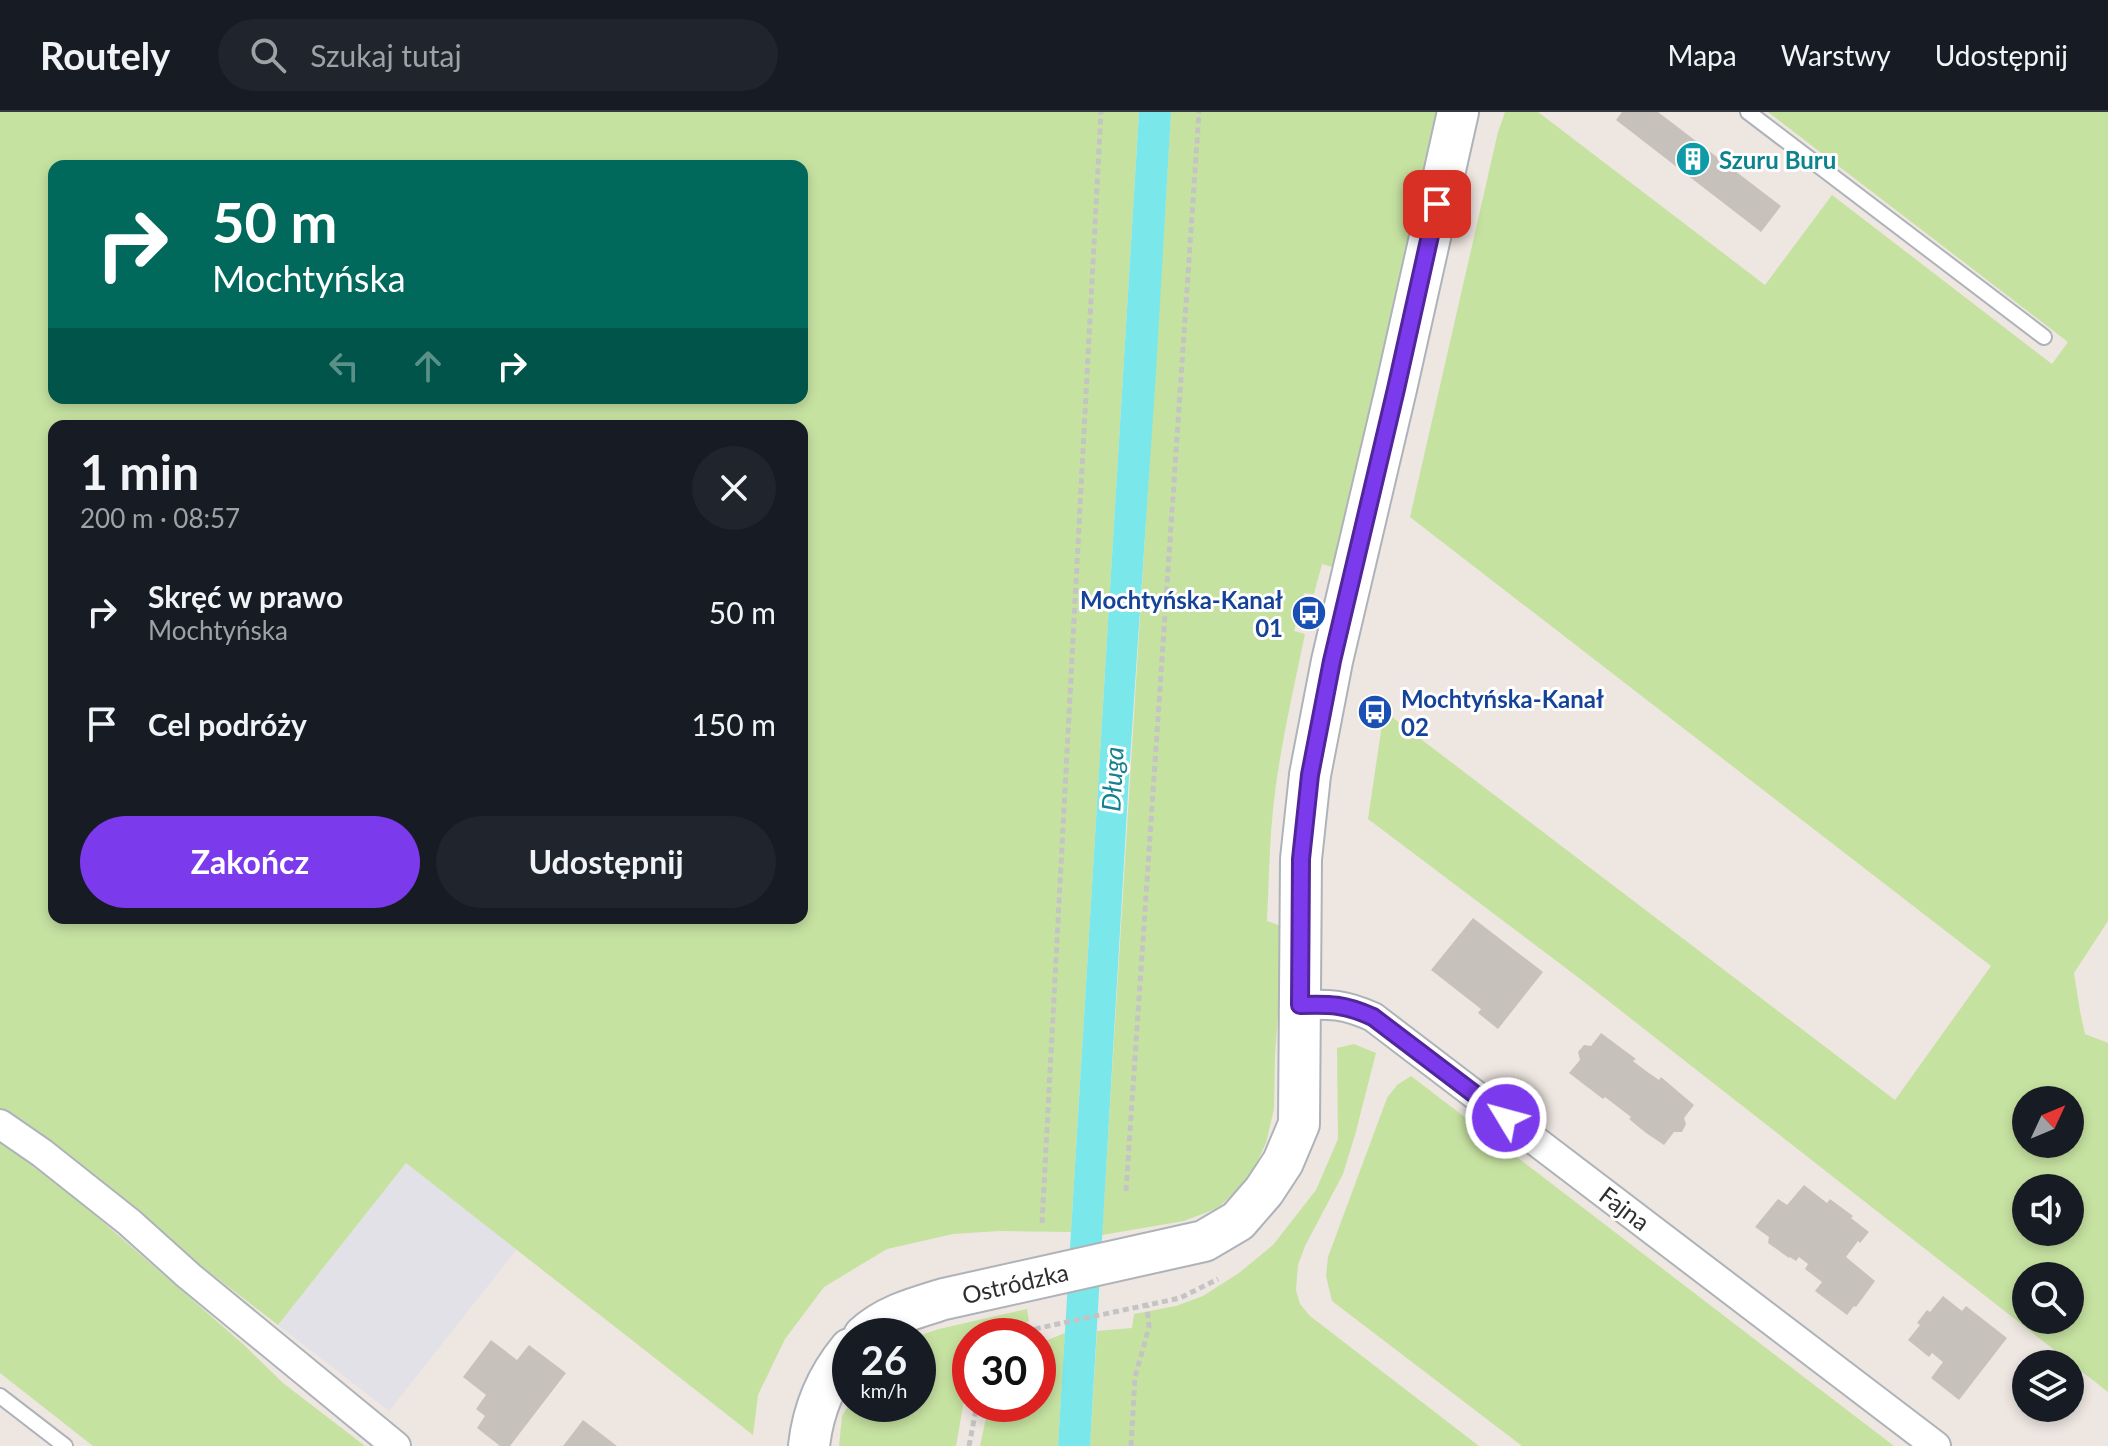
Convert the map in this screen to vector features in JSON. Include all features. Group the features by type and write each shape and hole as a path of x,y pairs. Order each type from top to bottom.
{"street":[{"name":"Ostródzka","path":"890,1318 901,1311 944,1299 1204,1241 1238,1221 1264,1191 1283,1162 1299,1124 1301,859 1310,775 1332,661 1458,112"},
{"name":"Fajna","path":"1300,1005 1335,1004 1373,1017 1936,1446"},
{"path":"0,1124 129,1222 189,1276 396,1446"},
{"path":"809,1446 819,1400 832,1374"}],"lane":[{"path":"1748,112 2044,337"},
{"path":"0,1396 65,1446"}],"path":[{"path":"1042,1223 1101,112"},
{"path":"1126,1191 1199,112"},
{"path":"1131,1446 1135,1377 1149,1327 1147,1306"},
{"path":"1056,1325 1132,1309"},
{"path":"969,1446 974,1422"}],"shaded area":[{"path":"406,1163 517,1249 389,1411 278,1325"}],"green space":[{"path":"0,112 1139,112 1071,1232 953,1234 887,1249 824,1287 785,1339 758,1395 753,1435 406,1163 278,1325 0,1111"},
{"path":"1171,112 1441,112 1336,568 1322,564 1314,594 1304,593 1294,631 1305,634 1279,766 1270,852 1267,921 1284,927 1274,1109 1266,1143 1250,1177 1218,1208 1184,1221 1102,1235"},
{"path":"1505,112 1538,112 1765,285 1832,195 2052,364 2068,342 1768,112 2108,112 2108,921 2074,973 2085,1034 2108,1043 2108,1392 2084,1373 2084,1350 2054,1350 2034,1334 2084,1334 2084,1262 2012,1262 2012,1317 1579,978 1368,819 1384,711 1895,1100 1991,966 1410,517"},
{"path":"1354,1044 1376,1053 1343,1174 1298,1265 1296,1290 1300,1304 1310,1316 1479,1446 1090,1446 1097,1331 1132,1328 1134,1314 1176,1306 1203,1296 1239,1273 1273,1245 1316,1190 1338,1139 1337,1048"},
{"path":"1411,1076 1894,1446 1522,1446 1332,1301 1326,1276 1328,1257 1387,1098 1397,1085"},
{"path":"0,1142 71,1194 244,1345 283,1383 365,1446 93,1446 0,1373"},
{"path":"1027,1309 1028,1318 987,1318"},
{"path":"952,1326 952,1422 960,1422 956,1446 839,1446 841,1422 936,1422 936,1330"},
{"path":"1065,1333 1058,1446 980,1446 985,1422 1056,1422 1056,1337"}],"water":[{"name":"Długa","path":"1139,112 1171,112 1156,372 1090,1446 1058,1446"}],"building":[{"name":"Szuru Buru","path":"1622,112 1658,112 1781,206 1761,232 1616,120"},
{"path":"1473,918 1543,972 1498,1029 1478,1013 1481,1009 1431,970"},
{"path":"1601,1033 1636,1059 1633,1061 1659,1080 1661,1077 1694,1105 1684,1118 1686,1124 1682,1132 1674,1132 1664,1145 1605,1097 1603,1099 1569,1073 1580,1060 1578,1052 1584,1045 1591,1046"},
{"path":"1804,1185 1827,1203 1830,1199 1869,1232 1846,1257 1875,1281 1847,1315 1815,1291 1822,1282 1805,1269 1808,1264 1799,1257 1796,1261 1789,1258 1768,1243 1769,1237 1755,1227 1778,1199 1787,1205"},
{"path":"1943,1296 1962,1311 1966,1306 2007,1338 1959,1400 1931,1378 1943,1362 1932,1353 1929,1357 1908,1340 1927,1310 1930,1312"},
{"path":"491,1340 517,1360 529,1345 566,1373 510,1446 500,1446 477,1428 485,1416 476,1409 486,1395 463,1377"},
{"path":"583,1420 617,1446 563,1446"}],"place":[{"name":"Szuru Buru","path":"1693,159"},
{"name":"Mochtyńska-Kanał 01","path":"1309,613"},
{"name":"Mochtyńska-Kanał 02","path":"1375,712"}],"route":[{"path":"1437,204 1332,661 1310,775 1301,859 1300,1005 1335,1004 1373,1017 1506,1118"}]}
